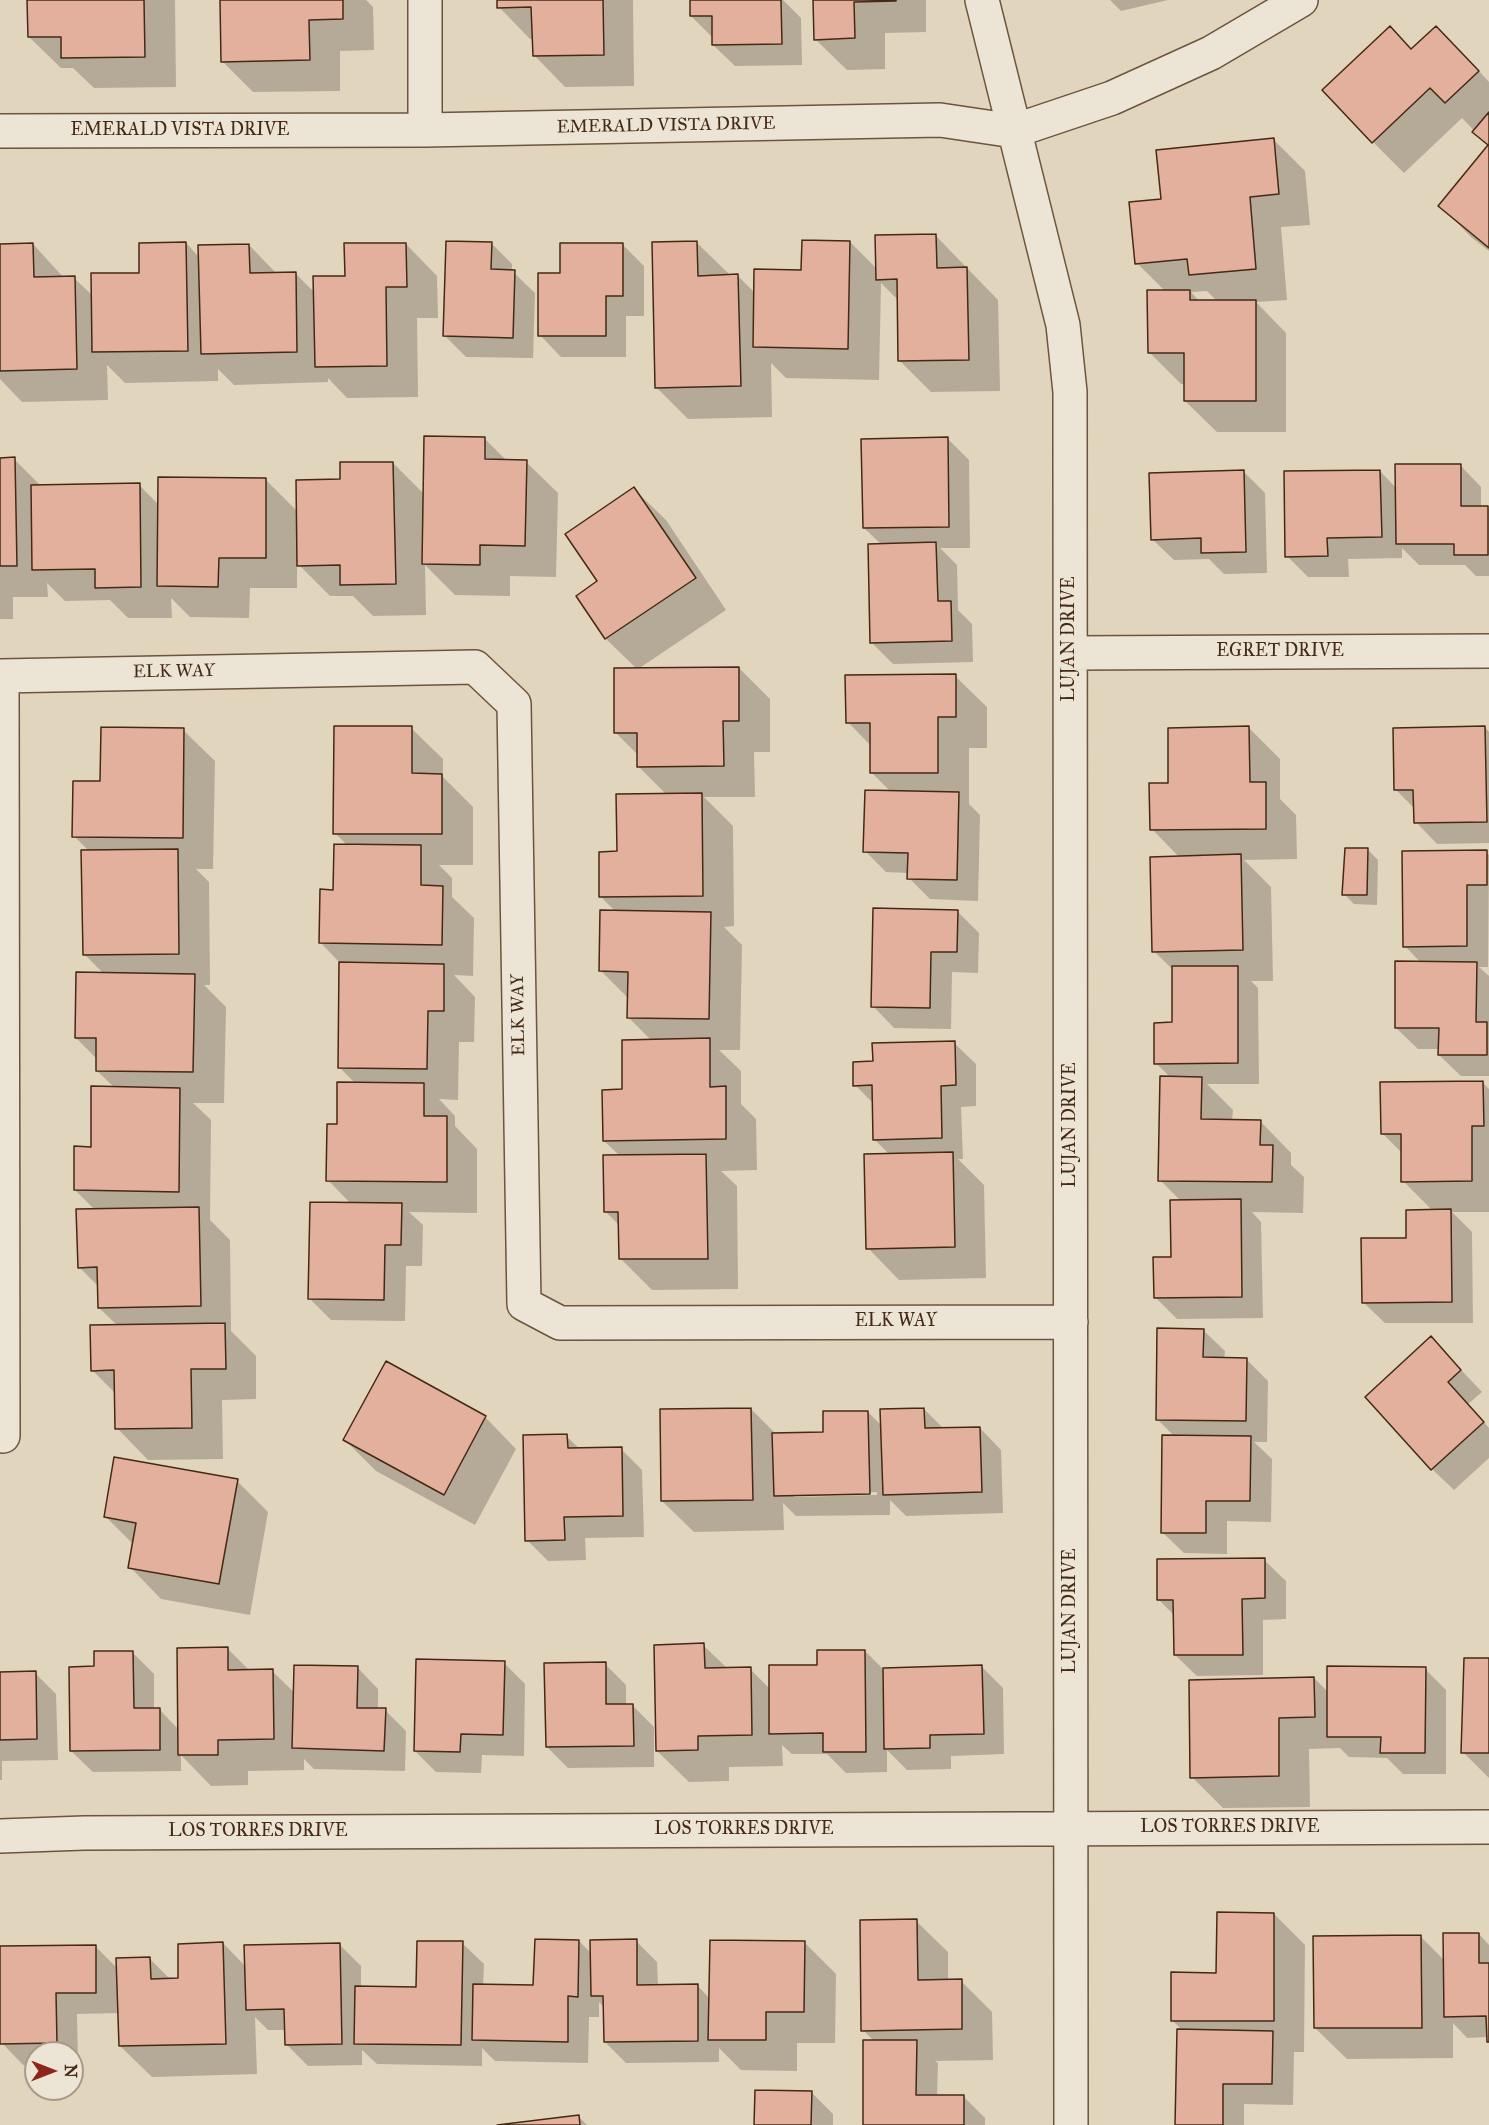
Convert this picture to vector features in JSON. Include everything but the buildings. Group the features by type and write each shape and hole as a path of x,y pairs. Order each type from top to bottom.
{"street":[{"path":"425,0 425,130"},
{"name":"LUJAN DRIVE","path":"982,0 1063,325 1070,392 1071,2125"},
{"name":"EMERALD VISTA DRIVE","path":"0,131 425,130 940,120 1014,131 1112,98 1211,53 1301,0"},
{"name":"EGRET DRIVE","path":"1071,653 1489,651"},
{"name":"ELK WAY","path":"1,676 475,667 514,704 524,1304 560,1323 1071,1322"},
{"path":"1,676 3,1436"},
{"name":"LOS TORRES DRIVE","path":"0,1836 84,1833 1489,1827"}]}
